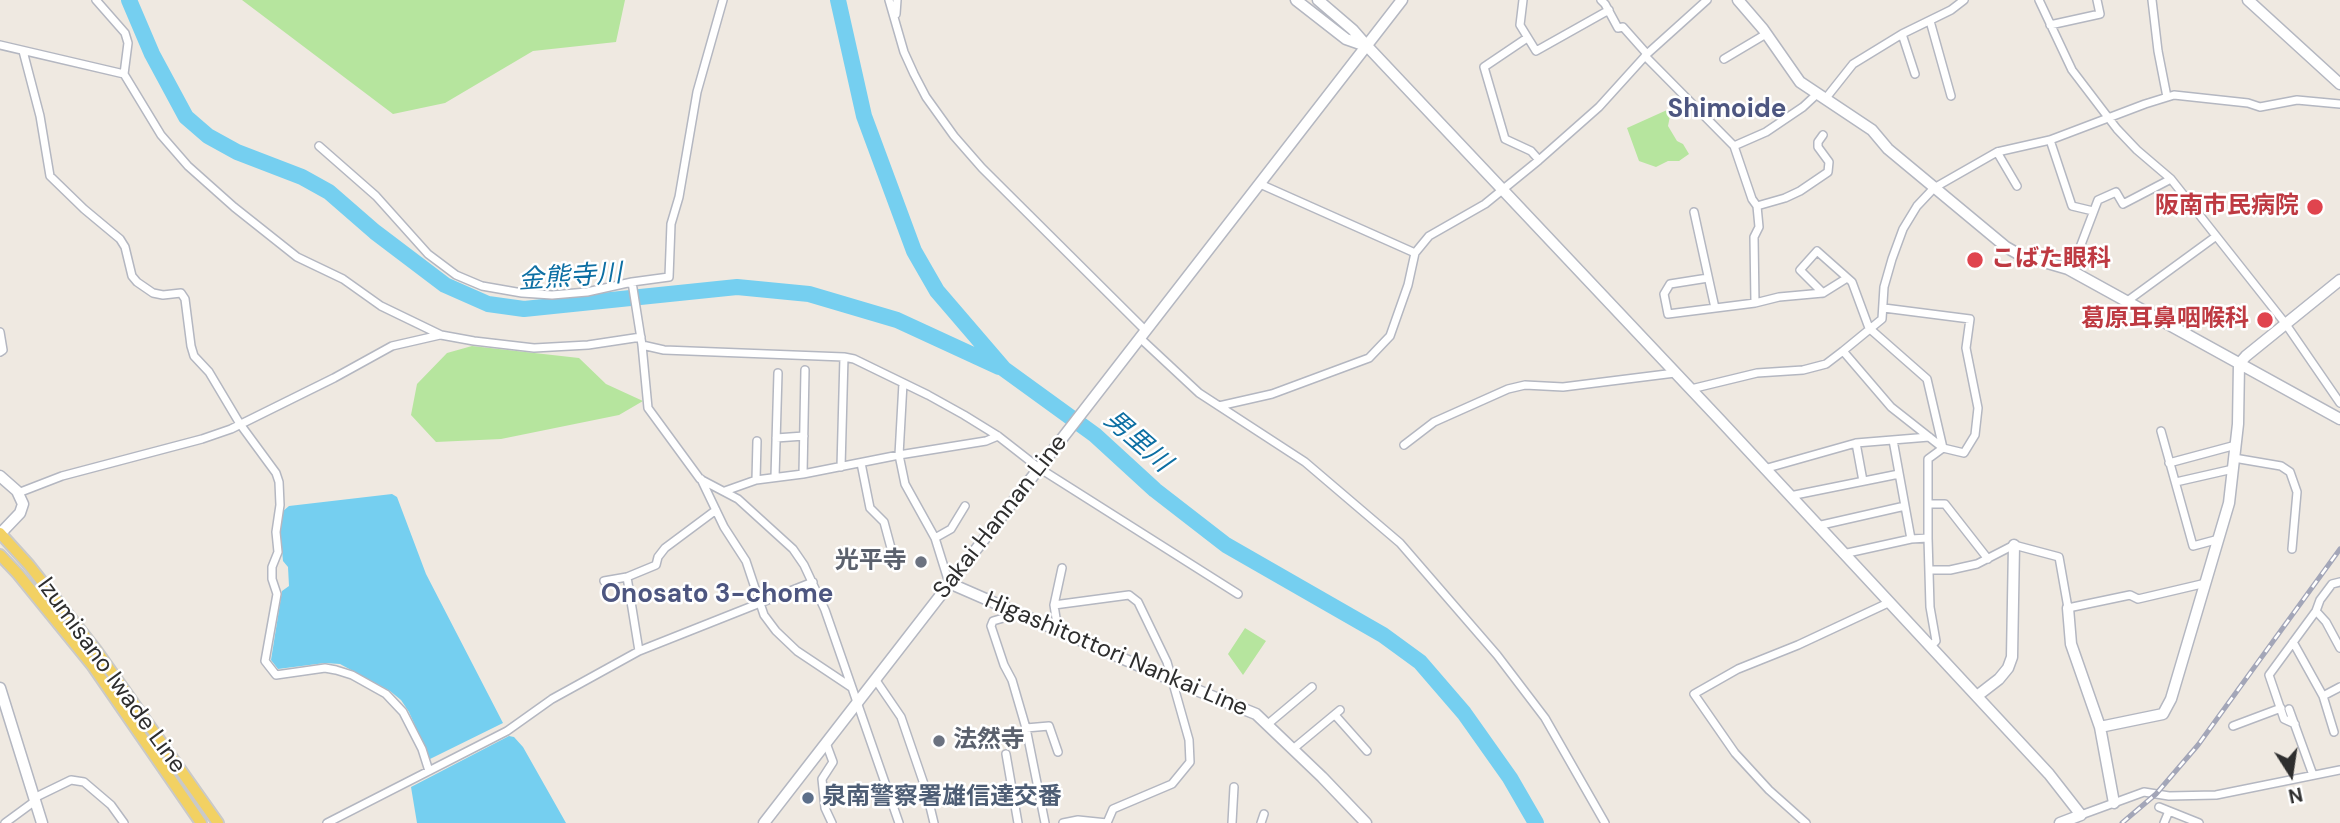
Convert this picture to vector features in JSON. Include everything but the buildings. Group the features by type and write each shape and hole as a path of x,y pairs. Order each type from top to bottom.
{"main road":[{"name":"Izumisano Iwade Line","path":"0,534 29,565 96,650 218,823"},
{"name":"Izumisano Iwade Line","path":"0,555 92,665 201,823"}],"street":[{"path":"96,0 125,33 128,43 124,74 161,135 188,166 297,257 343,279 381,306 441,334 534,348 642,338 664,350 855,359 940,402 998,436 1238,594"},
{"path":"319,146 376,195 428,254 456,275 482,286 552,295 633,285 669,277 671,223 679,197 697,92 723,0"},
{"path":"889,0 904,52 914,74 926,97 954,136 1141,338 1199,393 1305,462 1399,543 1497,655 1545,718 1605,823"},
{"path":"896,22 897,0"},
{"path":"1296,0 1346,39 1367,46"},
{"path":"1318,0 1353,30 1691,390 2049,774 2081,815"},
{"name":"Sakai Hannan Line","path":"764,823 1402,0"},
{"path":"1523,0 1520,25 1536,51 1609,10"},
{"path":"1601,0 1618,28 1623,27 1646,55 1734,146 1752,199 1757,206 1759,227 1754,237 1755,303"},
{"path":"1219,406 1272,394 1369,358 1390,336 1408,285 1415,253 1429,236 1503,191 1598,107 1646,55 1707,0"},
{"path":"1738,0 1800,82 1872,130 1888,149 2006,247 2021,255 2071,271 2340,419"},
{"path":"1734,146 1766,132 1821,96 1853,64 1902,34 1951,10 1964,0"},
{"path":"2039,0 2071,70 2137,150 2171,179 2285,323 2340,403"},
{"path":"2050,25 2099,14 2097,0"},
{"path":"2152,0 2167,97"},
{"path":"2254,2 2340,84"},
{"path":"1930,21 1951,96"},
{"path":"1724,59 1766,34"},
{"path":"1902,34 1915,74"},
{"path":"1527,38 1484,67 1505,139 1531,151 1539,160"},
{"path":"0,45 124,74"},
{"path":"23,51 40,116 50,176 120,239 125,247 132,276 137,282 153,293 181,293 185,299 194,356 209,372 240,424 276,473 280,505 276,531 278,552 272,567 272,579 277,594 265,661 276,674 325,668 336,670 352,675 386,694 403,712 422,749 429,771"},
{"path":"1691,390 1757,373 1803,370 1826,364 1843,351 1882,319 1884,287 1903,229 1917,206 1934,188 1997,152 2050,140 2174,94 2248,103 2260,107 2297,100 2340,104"},
{"path":"1757,206 1800,191 1828,172 1829,162 1818,147 1823,135"},
{"path":"2050,140 2072,206 2093,211"},
{"path":"1997,152 2017,186"},
{"path":"2071,271 2098,200 2116,192 2123,204 2171,179"},
{"path":"1259,184 1415,253"},
{"path":"1694,212 1715,308"},
{"path":"2126,302 2215,237"},
{"path":"1823,293 1801,270 1817,251 1852,282 1869,328 1927,379 1943,447"},
{"path":"1708,278 1670,284 1664,294 1668,314 1823,293 1847,278"},
{"path":"2099,727 2163,713 2171,699 2230,503 2236,445 2239,365 2285,323 2340,280"},
{"path":"633,285 642,338 648,408 700,479 746,561 764,615 776,631 797,650 852,687"},
{"path":"1843,351 1891,407 1943,447 1964,453 1975,435 1978,408 1966,348 1970,319 1884,308"},
{"path":"0,332 3,349 0,352"},
{"path":"18,493 62,475 202,439 240,424 334,378 344,370 392,346 441,334"},
{"path":"841,467 844,357"},
{"path":"803,474 805,370"},
{"path":"775,477 778,373"},
{"path":"1404,444 1434,422 1508,389 1525,385 1563,387 1675,373"},
{"path":"903,383 899,455 905,484 935,538 949,583"},
{"path":"2161,431 2193,546 2219,539"},
{"path":"776,438 804,436"},
{"path":"725,491 756,480 986,442 998,436"},
{"path":"1764,469 1856,443 1930,437"},
{"path":"1893,440 1911,538"},
{"path":"756,480 757,441"},
{"path":"1856,443 1863,481"},
{"path":"2169,463 2236,445"},
{"path":"1930,647 1936,641 1930,607 1928,459 1943,447"},
{"path":"862,463 870,508 884,522 891,548"},
{"path":"2176,482 2234,463 2281,466 2290,472 2297,492 2292,549"},
{"path":"1790,496 1899,474"},
{"path":"0,476 18,493 23,504 20,513 0,534"},
{"path":"700,479 738,499 793,550 804,565 813,582 852,687 899,823"},
{"path":"1928,504 1945,504 1988,559"},
{"path":"935,538 951,529 965,506"},
{"path":"1817,526 1905,506"},
{"path":"604,581 626,577 656,565 665,548 716,510"},
{"path":"1843,554 1911,538 1928,538"},
{"path":"1930,570 1950,570 1977,564 2014,545 2059,557 2071,644 2099,727 2114,803"},
{"path":"1977,696 2004,674 2012,657 2014,545"},
{"path":"1058,631 1054,605 1062,568"},
{"path":"626,577 639,651"},
{"path":"327,823 507,731 552,699 639,651 813,582"},
{"path":"2313,775 2295,724 2284,719 2285,708 2269,675 2316,611 2320,600 2332,584 2340,582"},
{"name":"Higashitottori Nankai Line","path":"949,583 1256,714 1366,823"},
{"path":"2068,608 2130,595 2138,599 2206,583"},
{"path":"1054,605 1129,595 1138,602 1174,681 1189,740 1190,762 1172,784 1112,809 1107,823 1078,820 1063,823"},
{"path":"1806,823 1755,776 1735,753 1694,694 1738,669 1798,645 1888,603"},
{"path":"2316,611 2326,622 2340,647"},
{"path":"1013,612 993,621 991,626 1012,680 1026,728 1045,823"},
{"path":"2293,642 2323,696 2334,732"},
{"path":"875,679 901,718 926,790 934,823"},
{"path":"1268,724 1312,687"},
{"path":"2323,696 2340,687"},
{"path":"0,688 42,823"},
{"path":"2233,726 2285,708"},
{"path":"1293,748 1338,712 1367,751"},
{"path":"1026,728 1049,726 1058,752"},
{"path":"826,743 833,762 822,779 825,808 832,823"},
{"path":"1006,754 1018,823"},
{"path":"2060,823 2144,792 2169,796 2216,795 2340,770"},
{"path":"5,823 35,800 71,780 84,782 111,805 124,823"},
{"path":"1232,823 1234,787"},
{"path":"2159,807 2199,823"},
{"path":"2164,823 2169,811"},
{"path":"1261,823 1264,814"}],"green space":[{"path":"242,0 625,0 616,42 533,51 445,103 393,114"},
{"path":"1667,110 1670,116 1668,126 1689,154 1679,161 1668,161 1656,167 1639,161 1627,128"},
{"path":"472,346 579,358 606,384 643,401 619,415 501,439 436,442 411,415 417,384 447,353"},
{"path":"1245,628 1266,641 1243,675 1228,654"}],"water":[{"path":"392,494 397,497 426,574 503,723 430,759 409,712 401,700 390,691 340,664 325,663 278,669 271,660 282,591 289,586 280,530 282,512 289,506"},
{"path":"509,736 514,737 523,747 566,823 417,823 411,787"}],"waterway":[{"name":"金熊寺川","path":"129,0 152,54 186,117 208,136 237,152 302,177 329,192 375,232 445,285 488,304 524,309 737,287 809,294 897,320 999,367"},
{"name":"男里川","path":"838,0 864,116 914,251 937,291 1004,369 1095,435 1155,490 1226,545 1383,635 1420,662 1464,713 1510,778 1536,823"}],"railway":[{"path":"2122,823 2156,794 2198,745 2340,549"}],"place":[{"name":"阪南市民病院","path":"2315,207"},
{"name":"こばた眼科","path":"1975,260"},
{"name":"葛原耳鼻咽喉科","path":"2265,320"},
{"name":"光平寺","path":"921,562"},
{"name":"法然寺","path":"939,741"},
{"name":"泉南警察署雄信達交番","path":"808,798"}],"district":[{"name":"Shimoide","path":"1727,110"},
{"name":"Onosato 3-chome","path":"717,595"}]}
